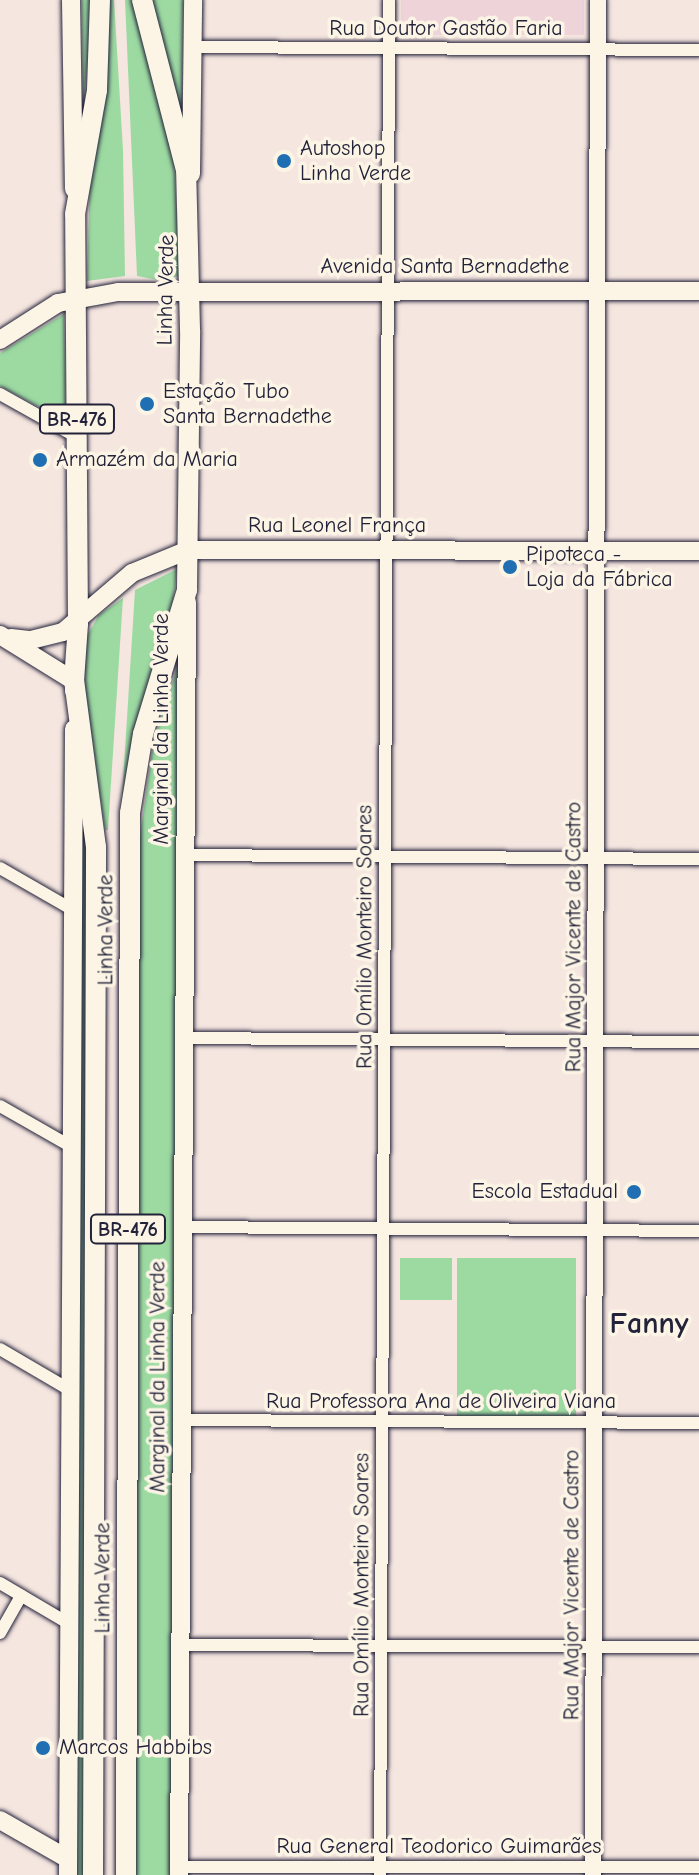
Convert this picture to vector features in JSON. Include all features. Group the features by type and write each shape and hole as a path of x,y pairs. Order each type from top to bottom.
{"highway":[{"name":"Linha Verde","path":"93,1875 96,847 74,681 78,624 75,214 97,90 100,0"},
{"name":"Linha Verde","path":"126,1875 130,813 138,752 187,590 188,550 190,221 178,128 142,0"}],"main road":[{"path":"71,0 75,214"},
{"path":"190,221 193,0"},
{"name":"Avenida Santa Bernadethe","path":"0,340 42,311 76,297 190,290 699,291"},
{"name":"Rua Leonel França","path":"2,636 47,638 78,624 132,573 188,550 699,551"},
{"name":"Marginal da Linha Verde","path":"179,1871 187,590"},
{"path":"2,636 74,681 68,1867"},
{"path":"0,1820 68,1867"}],"street":[{"name":"Rua Omílio Monteiro Soares","path":"380,1871 389,0"},
{"name":"Rua Major Vicente de Castro","path":"594,1871 598,0"},
{"name":"Rua Doutor Gastão Faria","path":"192,47 699,50"},
{"path":"0,394 77,437"},
{"path":"186,855 699,859"},
{"path":"0,868 73,910"},
{"path":"185,1038 699,1042"},
{"path":"0,1106 72,1147"},
{"path":"183,1227 699,1231"},
{"path":"0,1349 70,1390"},
{"name":"Rua Professora Ana de Oliveira Viana","path":"182,1420 699,1423"},
{"path":"0,1583 68,1623"},
{"path":"0,1633 21,1596"},
{"path":"181,1645 699,1647"},
{"name":"Rua General Teodorico Guimarães","path":"179,1871 594,1871 699,1867"}],"shaded area":[{"path":"401,0 584,0 584,35 401,35"}],"green space":[{"path":"82,0 93,0 83,113"},
{"path":"109,0 114,0 123,150 125,276 87,281 90,176 106,90"},
{"path":"125,0 134,0 174,161 180,276 158,280 137,276"},
{"path":"151,0 183,0 182,115 157,33"},
{"path":"64,314 66,417 63,420 0,386 0,353"},
{"path":"177,569 171,619 120,830 135,590"},
{"path":"123,598 108,830 105,830 85,691 85,639 99,615"},
{"path":"180,658 177,1875 133,1875 140,836 153,745"},
{"path":"79,759 87,808 84,1875 73,1875"},
{"path":"400,1258 452,1258 452,1300 400,1300"},
{"path":"457,1258 576,1258 576,1416 457,1416"}],"place":[{"name":"Autoshop Linha Verde","path":"284,161"},
{"name":"Estação Tubo Santa Bernadethe","path":"147,404"},
{"name":"Armazém da Maria","path":"40,460"},
{"name":"Pipoteca - Loja da Fábrica","path":"510,567"},
{"name":"Escola Estadual","path":"634,1192"},
{"name":"Marcos Habbibs","path":"43,1748"}],"district":[{"name":"Fanny","path":"649,1324"}]}
